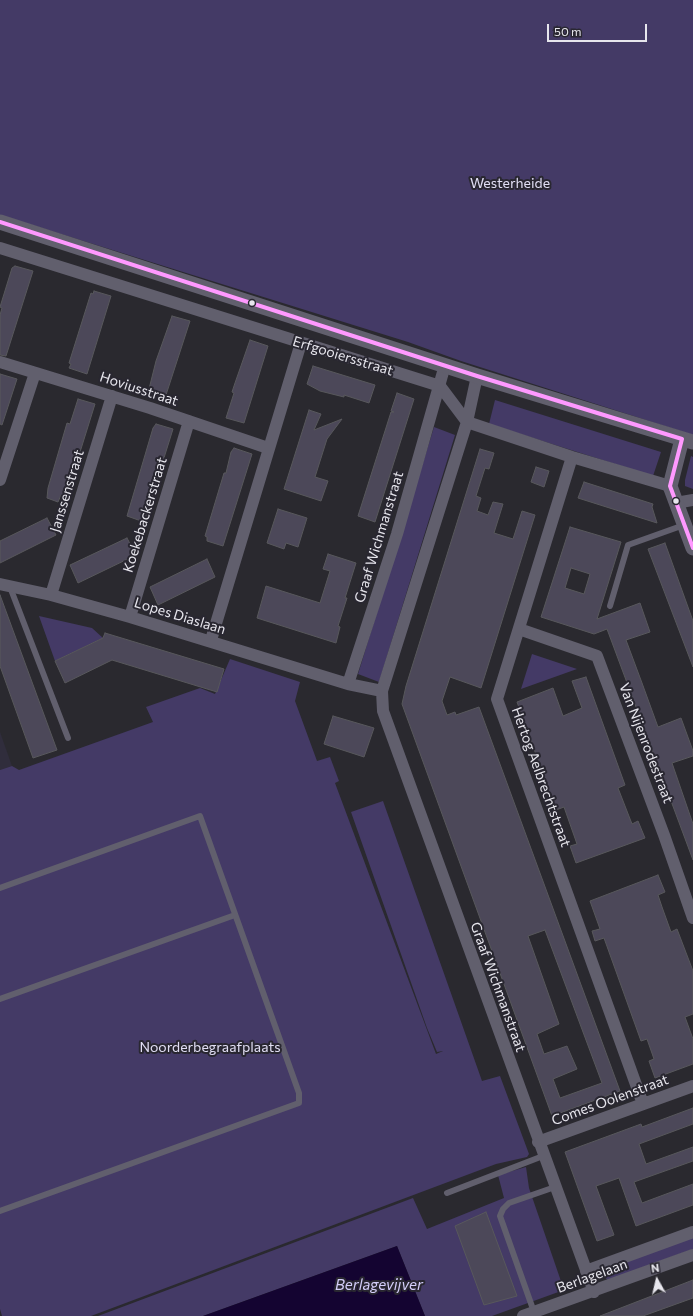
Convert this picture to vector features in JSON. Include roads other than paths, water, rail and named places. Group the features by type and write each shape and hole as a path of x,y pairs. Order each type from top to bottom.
{"street":[{"name":"Erfgooiersstraat","path":"0,222 477,376 688,440"},
{"name":"Erfgooiersstraat","path":"0,248 440,386"},
{"path":"211,640 301,343"},
{"name":"Hoviusstraat","path":"0,362 112,396 268,448"},
{"name":"Graaf Wichmanstraat","path":"348,684 397,534 445,365"},
{"path":"0,480 35,373"},
{"name":"Graaf Wichmanstraat","path":"477,376 467,422 382,691 383,711 543,1156 594,1292"},
{"path":"440,386 467,422 572,457 670,486"},
{"name":"Janssenstraat","path":"51,595 112,396"},
{"name":"Koekebackerstraat","path":"130,617 189,421"},
{"path":"688,440 670,486 693,548"},
{"name":"Hertog Aelbrechtstraat","path":"572,457 497,699 643,1104"},
{"path":"676,503 693,500"},
{"name":"Lopes Diaslaan","path":"5,585 51,595 211,640 348,684"},
{"name":"Van Nijenrodestraat","path":"519,629 597,656 664,835 693,918"},
{"path":"348,684 382,691"},
{"name":"Comes Oolenstraat","path":"538,1142 693,1086"},
{"name":"Berlagelaan","path":"586,1271 693,1232"},
{"name":"Berlagelaan","path":"528,1314 594,1292 693,1255"}],"lane":[{"path":"610,606 628,545 684,525"},
{"path":"5,585 68,738"},
{"path":"0,888 200,816 299,1093 299,1103 0,1211"},
{"path":"0,998 235,915"},
{"path":"447,1193 543,1156"},
{"path":"528,1314 500,1216 503,1209 509,1203 555,1187"}],"water":[{"name":"Berlagevijver","path":"397,1246 425,1316 203,1316"}],"park label":[{"name":"Westerheide","path":"510,183"},
{"name":"Noorderbegraafplaats","path":"210,1047"}]}
